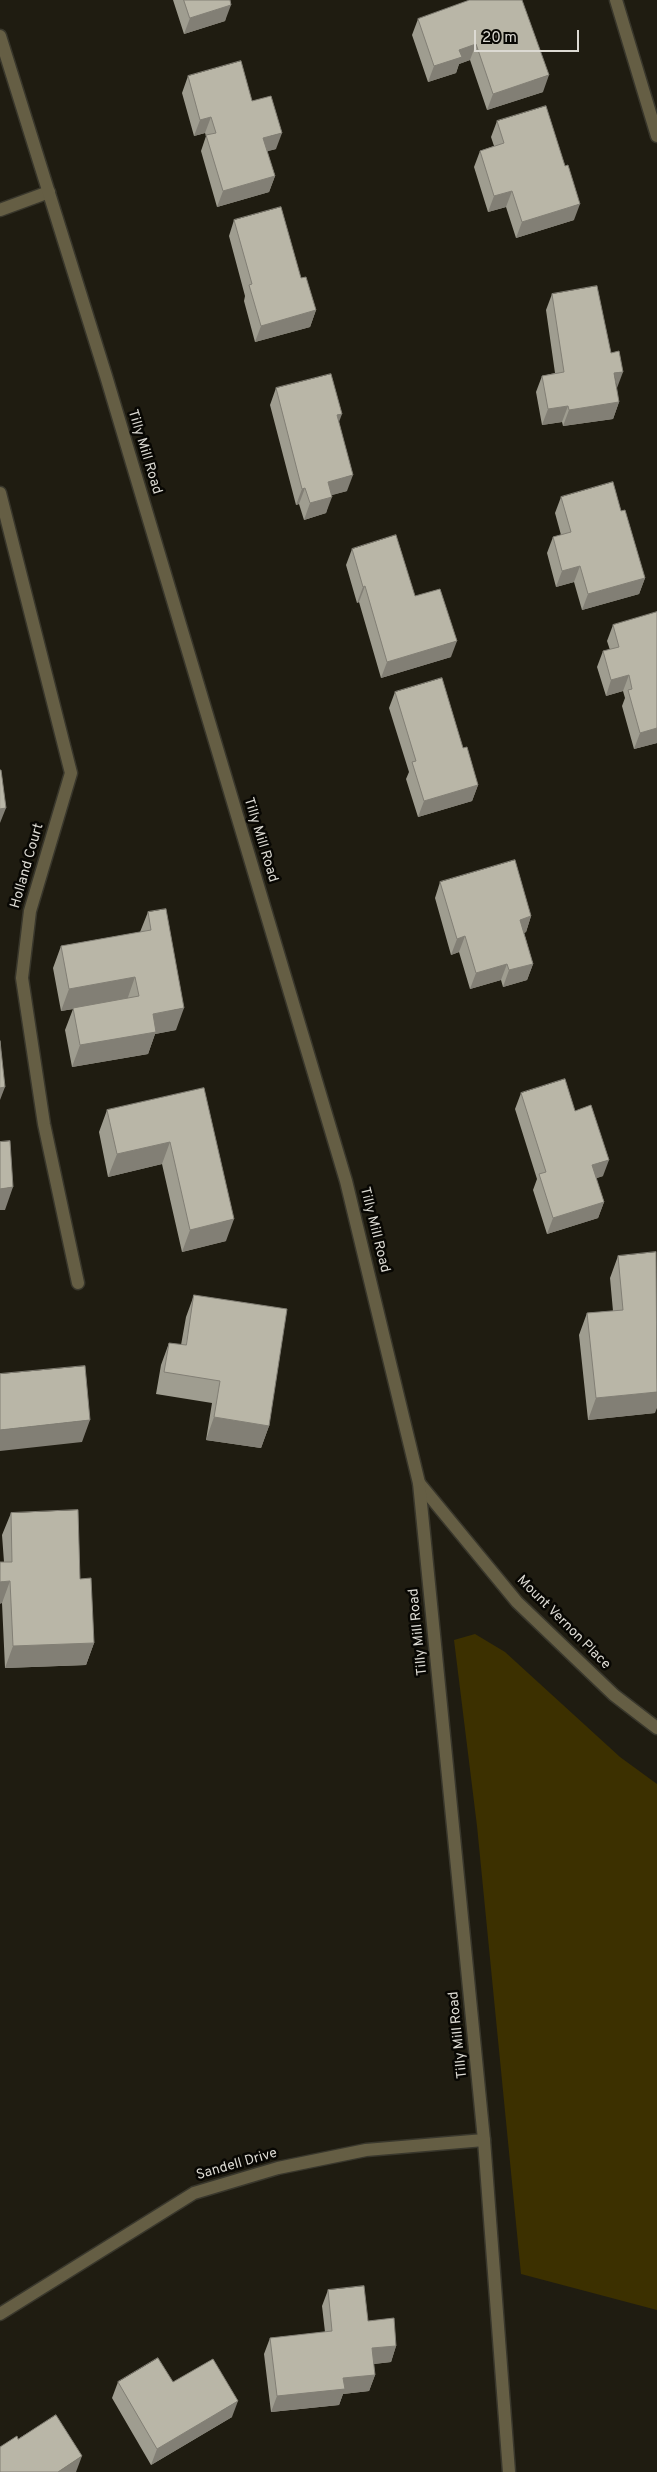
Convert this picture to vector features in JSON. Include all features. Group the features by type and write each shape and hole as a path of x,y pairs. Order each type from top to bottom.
{"street":[{"path":"616,0 657,136"},
{"name":"Tilly Mill Road","path":"0,36 106,376 346,1181 419,1483 484,2140 509,2472"},
{"path":"0,210 49,192"},
{"name":"Holland Court","path":"0,493 71,773 30,911 22,978 44,1124 78,1283"},
{"name":"Mount Vernon Place","path":"419,1483 517,1602 614,1695 657,1728"},
{"name":"Sandell Drive","path":"0,2314 194,2193 278,2168 366,2150 484,2140"}],"shaded area":[{"path":"475,1634 505,1652 620,1757 657,1784 657,2310 521,2274 477,1826 454,1640"}],"building":[{"path":"184,0 230,0 231,5 190,18"},
{"path":"470,0 522,0 549,75 493,94 476,44 459,50 462,57 434,66 418,19"},
{"path":"241,61 252,101 271,96 282,133 263,138 275,176 223,191 206,135 216,133 211,117 200,120 188,76"},
{"path":"546,106 565,166 568,165 580,204 522,222 512,191 494,196 480,151 504,143 497,121"},
{"path":"281,207 301,278 306,277 316,310 261,326 249,285 252,284 234,220"},
{"path":"597,286 611,353 619,351 623,372 614,373 619,402 569,410 568,406 548,409 542,376 564,372 552,294"},
{"path":"331,374 342,414 337,415 353,475 328,482 332,497 310,503 305,488 302,489 276,388"},
{"path":"613,482 621,511 625,510 645,578 588,594 580,566 562,571 553,537 571,532 561,497"},
{"path":"396,535 415,596 440,589 457,641 387,662 352,549"},
{"path":"657,612 657,728 640,733 628,690 632,689 629,675 611,680 603,651 619,647 613,625"},
{"path":"442,678 463,748 467,747 478,785 424,801 412,762 416,761 395,692"},
{"path":"0,770 6,808 0,809"},
{"path":"515,860 531,916 520,920 533,964 509,970 507,964 476,973 465,936 457,939 440,882"},
{"path":"166,909 184,1008 153,1014 156,1032 80,1045 73,1008 139,996 135,977 69,989 61,946 151,930 148,912"},
{"path":"0,1041 5,1087 0,1088"},
{"path":"565,1079 575,1111 591,1105 609,1160 592,1165 604,1202 553,1218 539,1174 546,1172 521,1093"},
{"path":"204,1088 234,1219 190,1230 170,1142 117,1154 107,1110"},
{"path":"10,1141 13,1187 0,1189 0,1142"},
{"path":"656,1252 657,1392 596,1398 587,1313 623,1310 618,1256"},
{"path":"194,1295 287,1309 269,1426 214,1417 220,1381 164,1372 169,1343 186,1345"},
{"path":"85,1366 90,1420 0,1430 0,1374"},
{"path":"78,1510 80,1579 91,1578 94,1643 13,1646 10,1581 0,1582 0,1562 12,1562 11,1513"},
{"path":"364,2286 368,2321 394,2318 396,2346 372,2348 375,2375 343,2378 345,2389 277,2396 270,2338 332,2331 328,2290"},
{"path":"158,2358 173,2382 213,2359 238,2401 157,2449 118,2382"},
{"path":"56,2415 82,2456 58,2472 0,2472 0,2447 17,2436 18,2439"}]}
